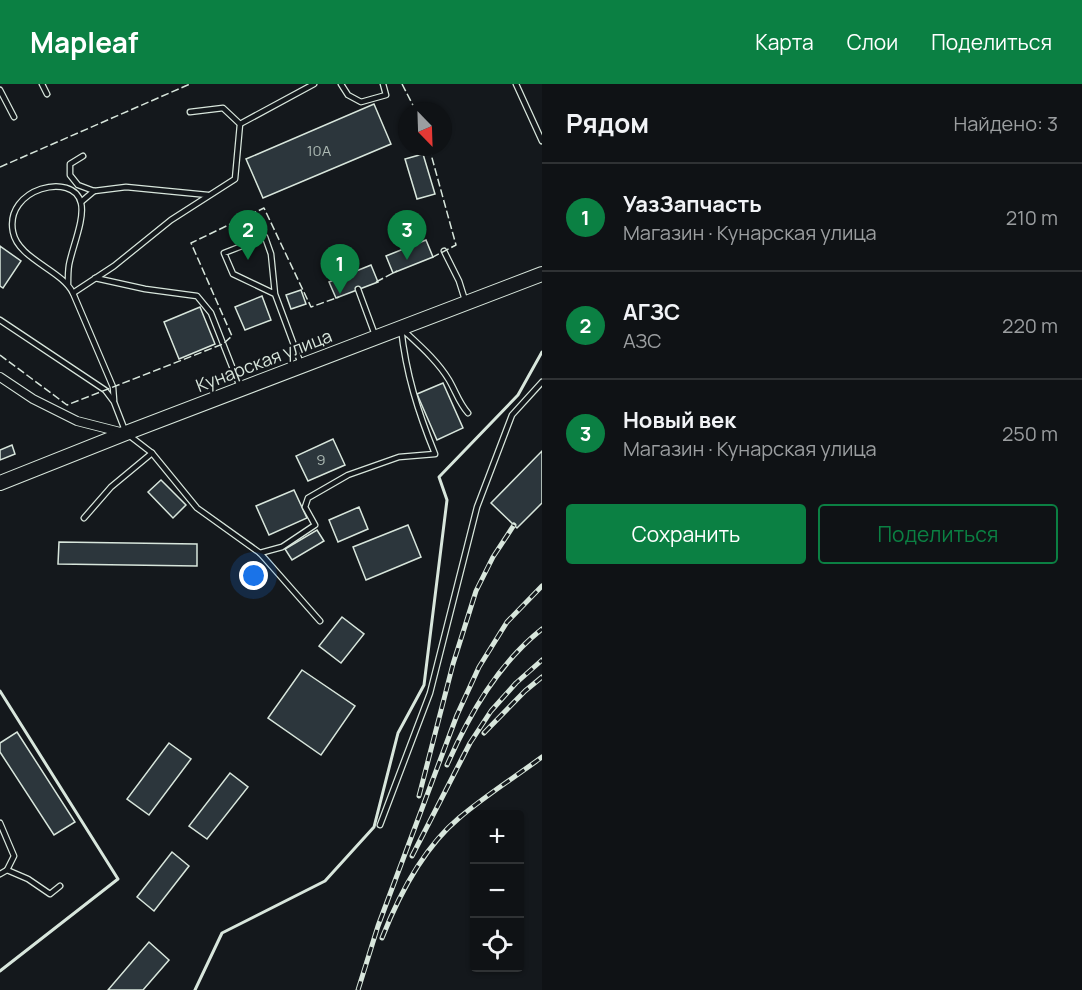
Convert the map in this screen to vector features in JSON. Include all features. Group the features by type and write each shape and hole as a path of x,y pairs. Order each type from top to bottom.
{"main road":[{"name":"Кунарская улица","path":"0,483 542,274"}],"street":[{"path":"0,377 33,399 77,421 126,433"}],"lane":[{"path":"42,84 47,94"},
{"path":"240,124 314,84"},
{"path":"341,84 348,95 360,102 386,95 383,84"},
{"path":"516,84 542,141"},
{"path":"0,90 14,117"},
{"path":"190,112 223,108 240,124"},
{"path":"73,293 171,220 235,179 240,124"},
{"path":"83,156 70,164 70,175 78,185 94,191 126,187 208,195"},
{"path":"76,192 78,185"},
{"path":"68,284 69,266 82,212 81,202 76,192 54,186 27,195 18,203 12,223 13,234 23,248 68,284 113,387 114,402"},
{"path":"81,202 94,191"},
{"path":"275,294 233,274 224,253 265,237 271,254 275,294 302,367"},
{"path":"444,250 459,281 466,303"},
{"path":"96,278 146,289 197,296 211,313 241,389"},
{"path":"358,289 376,338"},
{"path":"0,320 105,390 114,402 126,433 152,453 197,508 260,553 320,621"},
{"path":"401,328 429,354 468,413"},
{"path":"260,553 282,547 315,525 305,507 308,498 338,480 399,457 435,454 416,405 404,358 401,328"},
{"path":"380,825 430,693 477,507 512,416 542,382"},
{"path":"84,519 111,487 152,453"},
{"path":"0,823 14,856 7,870 0,874"},
{"path":"7,870 28,879 50,894 60,886"}],"building":[{"path":"374,104 391,144 263,198 246,159"},
{"path":"424,156 435,194 417,199 405,159"},
{"path":"426,240 433,257 393,273 386,256"},
{"path":"0,246 21,261 3,288 0,286"},
{"path":"371,265 378,282 336,298 329,282"},
{"path":"301,290 306,304 291,309 286,295"},
{"path":"262,296 271,320 245,330 235,307"},
{"path":"200,307 215,344 179,359 164,322"},
{"path":"443,383 463,428 437,440 417,394"},
{"path":"333,439 345,465 308,481 296,456"},
{"path":"12,445 15,454 0,460 0,450"},
{"path":"542,451 542,503 517,528 491,503"},
{"path":"161,480 186,505 173,518 148,492"},
{"path":"294,490 307,518 269,535 256,506"},
{"path":"359,507 368,529 338,542 329,520"},
{"path":"408,525 421,557 366,580 353,547"},
{"path":"317,530 324,541 292,560 285,549"},
{"path":"59,542 197,544 197,566 58,564"},
{"path":"342,617 364,634 341,663 319,646"},
{"path":"302,670 355,706 321,755 268,718"},
{"path":"17,732 75,822 54,835 0,752 0,743"},
{"path":"169,743 191,759 149,815 127,799"},
{"path":"230,773 248,787 207,839 189,826"},
{"path":"172,852 189,866 154,911 137,897"},
{"path":"149,942 169,960 143,990 108,990"}],"railway":[{"path":"419,796 453,664 476,591 493,557 514,525"},
{"path":"358,990 378,926 457,715 479,667 507,622 542,586"},
{"path":"447,765 465,727 487,691 512,658 542,629"},
{"path":"412,856 470,743 491,711 516,683 542,660"},
{"path":"484,733 542,677"},
{"path":"382,938 404,889 434,843 469,810 542,757"}],"fence":[{"path":"0,167 190,84"},
{"path":"402,84 411,102"},
{"path":"431,156 456,245 431,258"},
{"path":"0,355 67,405 223,344 232,336 191,243 264,208 311,307 339,297"},
{"path":"376,282 397,271"}],"wall":[{"path":"195,990 222,933 325,881 374,827 398,733 424,685 447,500 439,477 518,395 542,352"},
{"path":"0,691 118,879 0,971"}],"place":[{"name":"АГЗС","path":"248,260"},
{"name":"Новый век","path":"407,260"},
{"name":"УазЗапчасть","path":"340,294"}]}
